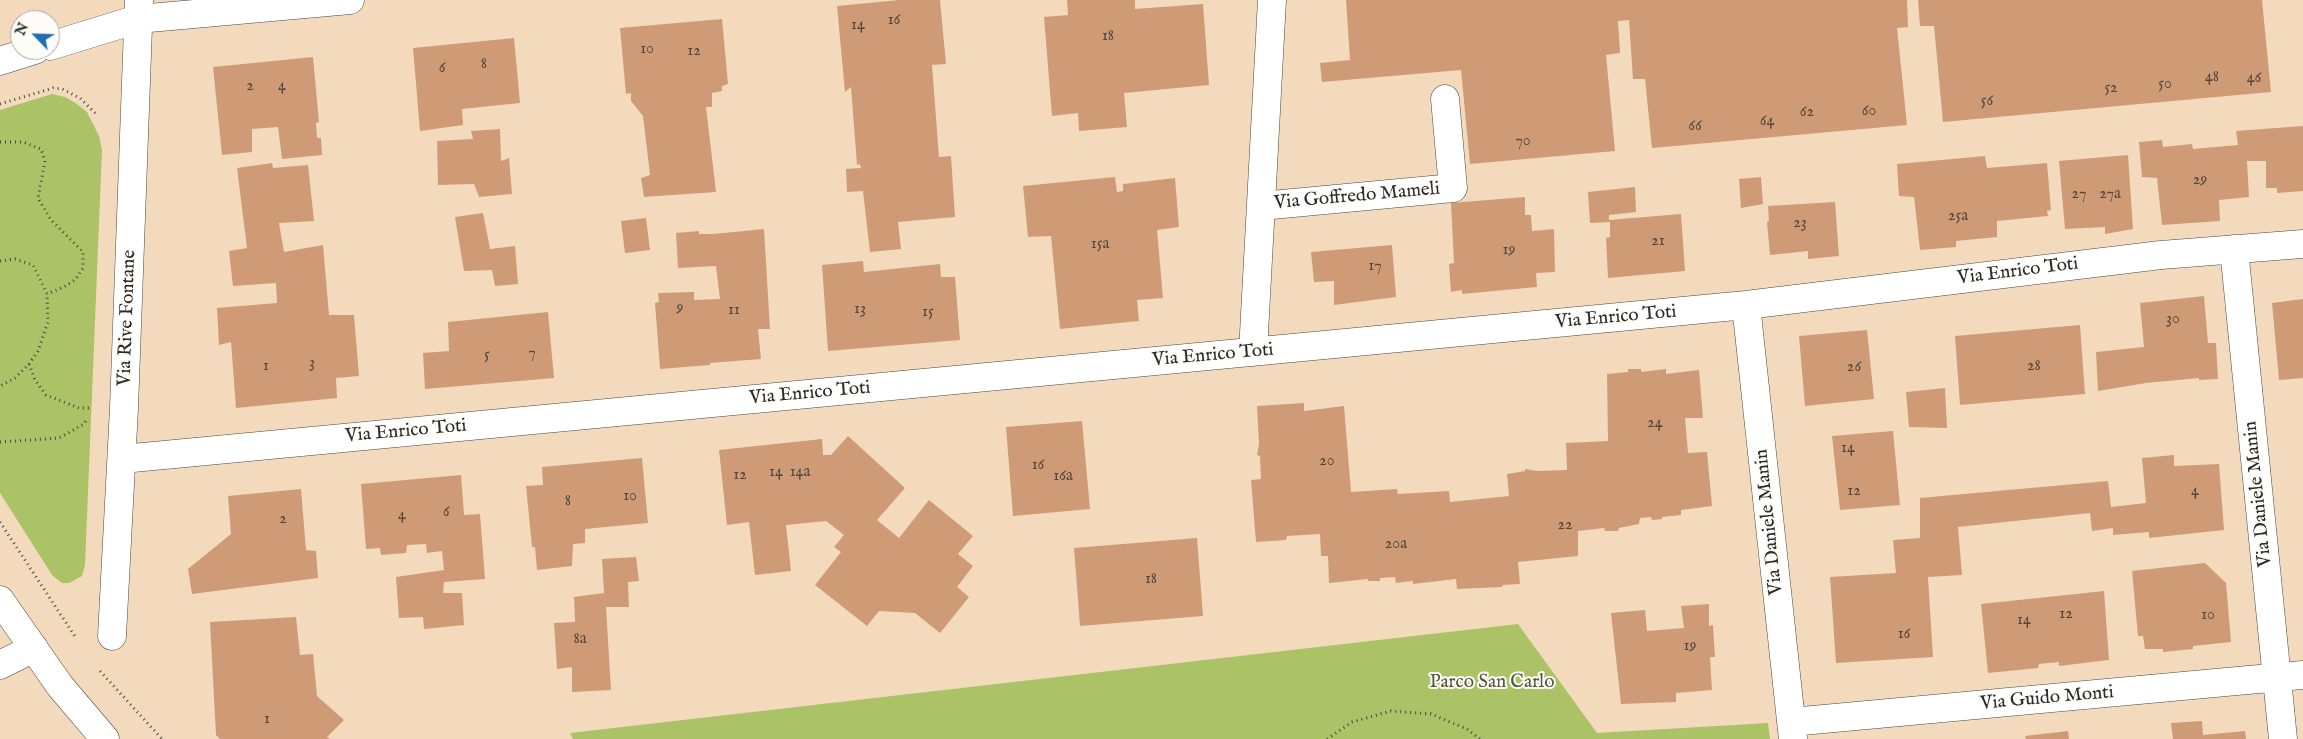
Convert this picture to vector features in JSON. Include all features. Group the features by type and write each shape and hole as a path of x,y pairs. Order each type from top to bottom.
{"street":[{"path":"60,42 138,10 350,0"},
{"name":"Via Goffredo Mameli","path":"1253,352 1272,0"},
{"name":"Via Rive Fontane","path":"112,636 122,459 138,10"},
{"name":"Via Goffredo Mameli","path":"1261,206 1453,188 1445,99"},
{"name":"Via Enrico Toti","path":"122,459 1746,305 2151,256 2303,244"},
{"name":"Via Daniele Manin","path":"2234,249 2290,676 2283,739"},
{"name":"Via Daniele Manin","path":"1746,305 1792,731"},
{"path":"0,600 60,686 105,739"},
{"path":"0,665 34,648"},
{"name":"Via Guido Monti","path":"1792,731 2290,676"}],"path":[{"path":"0,104 53,88 62,89 88,104 102,120"},
{"path":"0,142 23,142 41,149 45,161 38,198 51,220 83,252 83,268 76,280 46,294"},
{"path":"0,261 15,258 33,265 46,294 48,322 38,351 29,364 15,378 0,386"},
{"path":"29,364 35,380 46,395 79,408 92,408"},
{"path":"0,442 59,438 84,424 92,408 96,405"},
{"path":"1327,739 1352,722 1391,711 1431,714 1467,729 1480,739"}],"green space":[{"path":"52,94 65,97 87,112 99,136 102,150 85,565 82,576 69,583 62,583 52,575 0,493 0,110"},
{"name":"Parco San Carlo","path":"1518,624 1597,733 1768,723 1770,739 573,739 570,733"}],"building":[{"path":"899,0 940,0 946,64 932,65 939,157 951,156 955,217 898,222 901,249 870,252 863,191 847,192 846,169 861,168 860,164 857,165 851,87 845,92 837,6"},
{"path":"1067,0 1135,0 1135,9 1203,4 1209,85 1124,93 1127,127 1079,131 1078,113 1052,116 1044,17 1068,15"},
{"path":"1346,0 1907,0 1908,27 1897,28 1907,125 1652,148 1645,79 1633,79 1629,20 1618,21 1620,53 1606,55 1615,151 1470,164 1461,70 1322,82 1320,63 1350,60"},
{"path":"1918,0 2262,0 2271,92 1943,122 1934,26 1920,26"},
{"path":"722,19 728,84 722,86 722,91 712,93 712,107 706,107 716,192 644,197 641,178 650,175 643,116 631,101 631,93 626,94 620,28"},
{"path":"514,38 520,103 462,109 463,125 420,131 413,48"},
{"path":"313,57 319,122 316,123 317,138 321,138 322,155 282,159 278,127 252,129 252,152 222,155 213,67"},
{"path":"2303,126 2303,191 2277,193 2277,188 2266,188 2266,161 2247,161 2249,197 2219,200 2220,221 2162,225 2157,178 2142,177 2139,142 2162,140 2163,147 2192,144 2193,149 2238,145 2236,131"},
{"path":"500,129 501,161 509,158 512,194 479,197 474,184 438,185 437,141 473,139 471,131"},
{"path":"2128,155 2133,229 2105,234 2105,227 2065,229 2059,161"},
{"path":"1985,156 1987,168 2047,163 2051,210 2047,211 2048,216 1997,221 1997,237 1956,241 1956,247 1920,250 1914,197 1899,196 1897,164"},
{"path":"272,163 273,168 308,165 314,221 279,223 284,252 323,245 329,315 354,315 359,376 336,378 337,398 236,408 231,342 219,345 217,308 277,303 276,283 233,286 229,251 247,248 237,168"},
{"path":"1115,177 1117,192 1123,191 1123,184 1175,178 1179,227 1157,230 1163,298 1137,300 1139,321 1060,329 1051,236 1028,237 1023,186"},
{"path":"1761,177 1763,204 1741,208 1739,179"},
{"path":"1635,187 1636,212 1609,215 1609,220 1681,214 1685,271 1608,278 1606,238 1610,237 1610,222 1590,223 1588,192"},
{"path":"1525,197 1525,215 1531,215 1532,231 1554,229 1555,272 1536,273 1537,287 1462,294 1462,290 1451,292 1449,264 1454,263 1451,203"},
{"path":"1835,202 1839,256 1808,259 1808,251 1770,255 1767,222 1769,221 1768,206"},
{"path":"483,213 490,249 515,246 518,284 495,286 492,270 464,271 455,217"},
{"path":"646,218 650,250 625,253 621,221"},
{"path":"764,229 770,329 758,329 761,359 660,369 655,303 659,302 658,293 694,292 694,300 720,299 716,266 678,268 676,233 699,231 699,234 713,234"},
{"path":"1392,245 1396,297 1334,305 1334,281 1314,282 1311,252"},
{"path":"863,261 864,272 940,264 941,277 955,277 960,340 828,351 822,265"},
{"path":"2204,296 2208,343 2216,343 2218,379 2199,380 2199,378 2146,383 2098,391 2096,352 2144,347 2140,303"},
{"path":"2303,299 2303,378 2279,380 2272,303"},
{"path":"548,312 554,378 425,389 423,353 449,351 448,322"},
{"path":"2080,325 2085,394 1960,405 1955,336"},
{"path":"1867,330 1874,399 1805,406 1799,336"},
{"path":"1628,369 1641,369 1641,372 1666,369 1666,374 1699,370 1703,418 1685,418 1688,453 1707,452 1712,506 1681,510 1681,515 1662,517 1662,519 1640,518 1639,524 1619,528 1618,531 1605,531 1604,528 1578,531 1578,556 1518,562 1520,584 1503,585 1502,587 1457,589 1456,579 1413,584 1413,581 1396,583 1395,577 1380,578 1380,581 1368,581 1368,579 1329,583 1328,556 1321,556 1320,534 1287,536 1286,540 1256,542 1251,480 1261,479 1260,456 1257,455 1259,444 1257,406 1304,403 1304,411 1344,406 1351,492 1397,489 1398,494 1449,491 1450,502 1509,496 1507,474 1525,471 1525,469 1537,471 1567,470 1566,443 1608,441 1607,374 1628,372"},
{"path":"1945,388 1947,428 1909,427 1906,392"},
{"path":"1082,421 1090,509 1013,516 1006,427"},
{"path":"1893,431 1900,505 1840,510 1832,436"},
{"path":"848,436 905,488 877,520 899,538 929,500 973,536 958,554 973,566 957,587 969,597 940,633 915,613 879,611 867,626 815,585 841,552 834,547 844,535 826,521 786,525 791,571 755,575 749,522 727,525 719,450 822,439 823,455 831,455"},
{"path":"2174,455 2174,466 2219,464 2224,530 2149,538 2149,532 2113,535 2113,528 2092,531 2090,513 1958,527 1962,575 1928,577 1933,657 1836,663 1830,577 1896,573 1893,540 1920,538 1920,498 2108,481 2111,507 2146,503 2142,458"},
{"path":"642,458 648,523 585,529 585,543 573,544 572,566 537,570 535,547 532,547 526,486 543,485 542,467"},
{"path":"461,475 464,515 480,514 485,579 444,582 443,593 462,593 464,625 424,629 423,617 399,618 396,577 444,570 442,551 427,553 426,544 407,545 406,553 381,555 380,548 366,549 361,484"},
{"path":"301,489 306,550 316,551 318,578 192,594 188,569 231,534 228,496"},
{"path":"1197,538 1203,616 1080,626 1074,548"},
{"path":"636,557 639,581 628,582 629,607 606,607 611,690 572,692 572,667 557,669 554,623 575,622 574,597 604,593 602,559"},
{"path":"2205,563 2226,583 2231,642 2193,646 2193,649 2163,652 2163,649 2145,649 2143,636 2138,636 2132,571"},
{"path":"2104,591 2109,660 2059,666 2059,662 2039,664 2038,668 1988,673 1981,604"},
{"path":"1709,604 1709,626 1713,625 1715,657 1710,657 1712,690 1676,693 1676,702 1621,704 1611,613 1645,610 1647,631 1684,628 1681,606"},
{"path":"296,617 300,655 313,654 317,696 344,720 327,737 330,739 220,739 216,735 210,622"},
{"path":"2202,721 2203,735 2245,731 2246,739 2173,739 2171,723"},
{"path":"2068,731 2069,739 2026,739 2025,736"}]}
